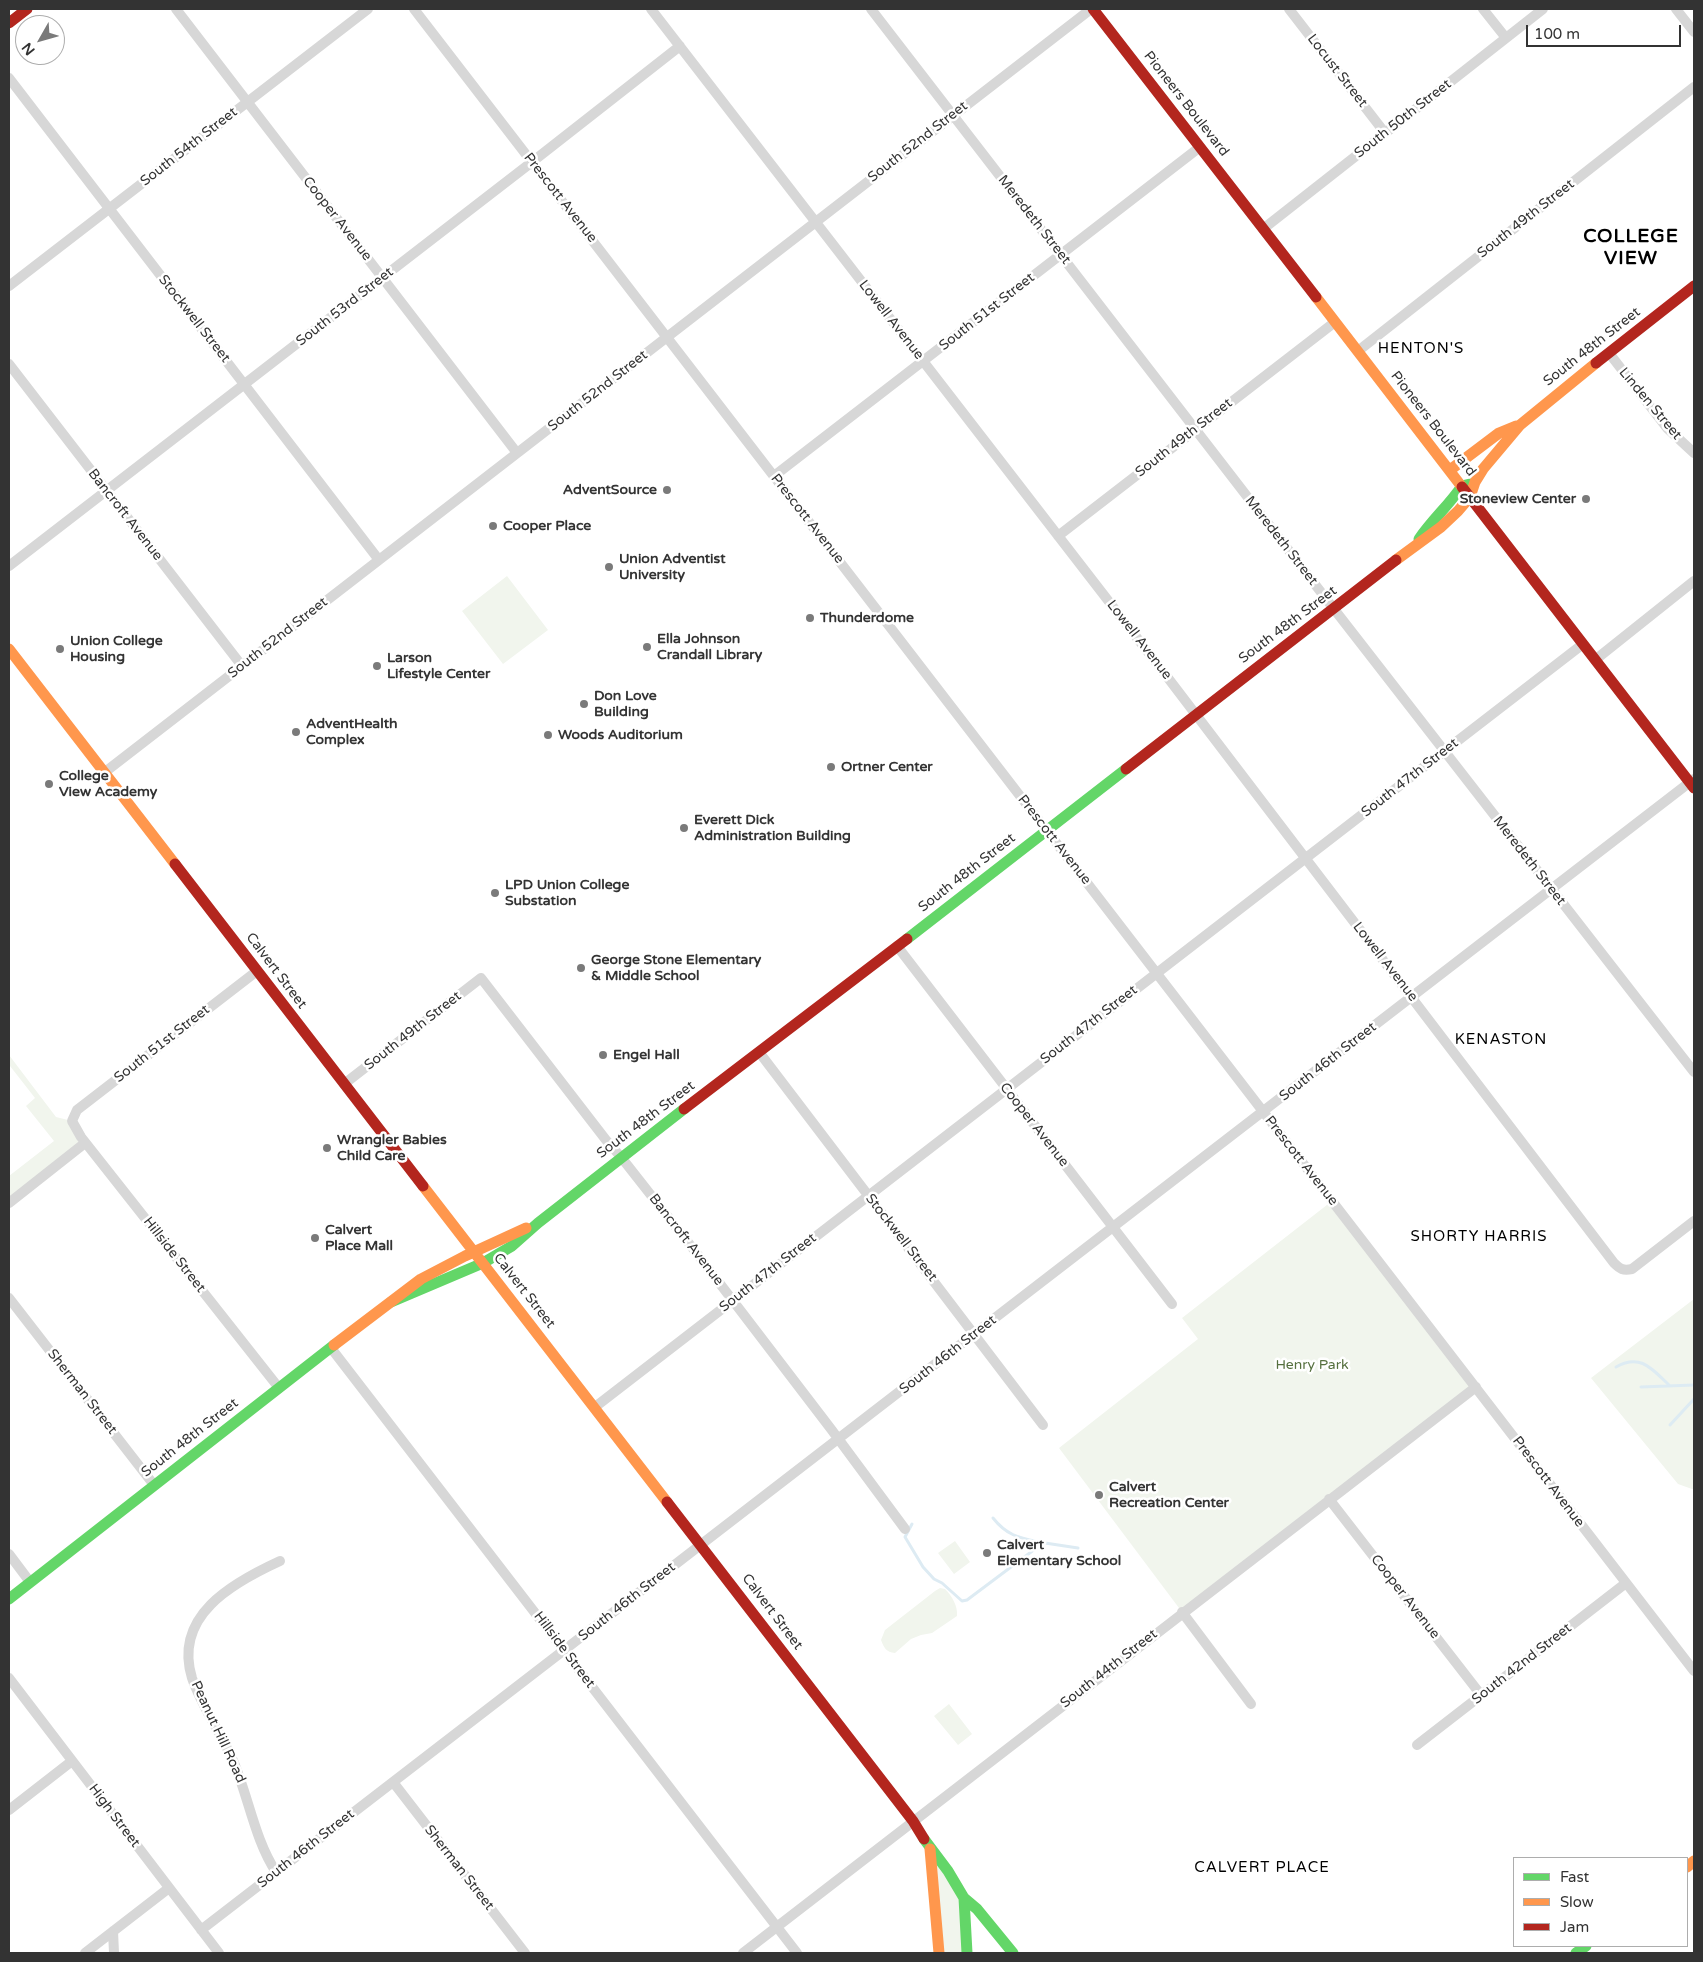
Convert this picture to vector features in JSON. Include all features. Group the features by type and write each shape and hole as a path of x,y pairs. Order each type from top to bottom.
{"main road":[{"path":"9,23 27,9"},
{"name":"Pioneers Boulevard","path":"1092,9 1595,660 1693,783"},
{"name":"South 48th Street","path":"390,1302 484,1263 512,1246 621,1157 1440,527 1470,497 1475,482 1491,458 1520,425 1694,286"},
{"path":"1450,470 1499,433 1520,425"},
{"path":"1462,486 1475,482"},
{"name":"South 48th Street","path":"1414,546 1429,524 1449,504 1462,486"},
{"name":"Calvert Street","path":"9,648 913,1821 930,1848 948,1870 964,1898 978,1909 1013,1953"},
{"name":"South 48th Street","path":"9,1599 407,1288 425,1276 538,1223"},
{"path":"930,1848 936,1895 938,1953"},
{"path":"964,1898 967,1953"}],"street":[{"name":"Cooper Avenue","path":"176,9 518,453"},
{"name":"South 54th Street","path":"9,286 368,9"},
{"name":"Prescott Avenue","path":"414,9 1694,1671"},
{"name":"Lowell Avenue","path":"651,9 1196,715 1614,1263 1620,1269 1632,1270 1694,1221"},
{"name":"Meredeth Street","path":"870,9 1444,752 1694,1072"},
{"name":"South 52nd Street","path":"105,772 1092,9"},
{"name":"Locust Street","path":"1289,9 1385,133"},
{"path":"1483,9 1506,38"},
{"name":"South 50th Street","path":"1263,229 1543,9"},
{"path":"1676,9 1694,32"},
{"name":"South 53rd Street","path":"9,566 680,46"},
{"name":"Stockwell Street","path":"9,78 379,560"},
{"name":"South 49th Street","path":"1358,352 1694,88"},
{"name":"South 51st Street","path":"774,476 1200,148"},
{"name":"South 49th Street","path":"1058,536 1335,322"},
{"name":"Linden Street","path":"1609,353 1667,428 1694,453"},
{"name":"Bancroft Avenue","path":"9,364 242,666"},
{"path":"1595,660 1694,581"},
{"name":"South 47th Street","path":"595,1407 1583,644"},
{"name":"South 46th Street","path":"201,1930 1263,1111 1693,783"},
{"name":"Cooper Avenue","path":"897,946 1172,1304"},
{"name":"South 51st Street","path":"72,1121 77,1110 257,971"},
{"name":"South 49th Street","path":"344,1084 481,978"},
{"name":"Bancroft Avenue","path":"481,978 732,1300 905,1530"},
{"name":"Stockwell Street","path":"759,1052 1043,1425"},
{"name":"Hillside Street","path":"72,1121 85,1143 279,1388"},
{"path":"9,1203 85,1143"},
{"name":"Sherman Street","path":"9,1298 154,1485"},
{"name":"Hillside Street","path":"331,1348 797,1953"},
{"name":"South 44th Street","path":"742,1953 1476,1387"},
{"name":"Cooper Avenue","path":"1329,1499 1481,1696"},
{"path":"9,1554 30,1582"},
{"name":"Peanut Hill Road","path":"276,1872 265,1854 242,1784 227,1746 192,1679 188,1660 192,1632 198,1619 210,1606 243,1580 280,1561"},
{"name":"South 42nd Street","path":"1417,1745 1626,1583"},
{"path":"1182,1612 1250,1704"},
{"name":"High Street","path":"9,1678 219,1953"},
{"path":"9,1810 72,1761"},
{"name":"Sherman Street","path":"393,1782 525,1953"},
{"path":"84,1953 169,1888"},
{"path":"113,1931 114,1953"}],"green space":[{"path":"507,576 548,630 503,664 462,611"},
{"path":"9,1055 56,1117 72,1121 85,1143 9,1203 9,1176 54,1141 26,1106 35,1098 9,1067"},
{"name":"Henry Park","path":"1332,1201 1476,1387 1182,1612 1059,1448 1198,1339 1182,1318"},
{"path":"1694,1299 1694,1489 1692,1489 1678,1484 1591,1378"},
{"path":"955,1541 970,1562 954,1574 938,1553"},
{"path":"940,1588 945,1589 952,1598 957,1609 957,1616 932,1633 911,1639 895,1653 887,1651 881,1640 885,1630"},
{"path":"949,1704 972,1734 958,1745 934,1716"},
{"path":"930,1848 957,1886 967,1953 939,1953"}],"waterway":[{"path":"1616,1367 1625,1363 1639,1362 1652,1369 1670,1386"},
{"path":"1641,1387 1694,1385"},
{"path":"1670,1425 1694,1399"},
{"path":"993,1518 1010,1533 1044,1543"},
{"path":"912,1524 905,1537 923,1567 934,1579 942,1583 962,1601 967,1600 1045,1543 1078,1548"}],"traffic: fast":[{"path":"1419,539 1462,486 1470,484"},
{"path":"907,939 1126,769"},
{"path":"391,1302 483,1263 512,1246 538,1223 684,1109"},
{"path":"9,1599 334,1345"},
{"path":"924,1839 948,1871 964,1898 977,1909 1013,1953"},
{"path":"964,1898 967,1953"},
{"path":"1576,1953 1585,1947"}],"traffic: slow":[{"path":"1316,297 1462,487"},
{"path":"1396,560 1441,527 1458,511 1470,497 1475,482 1483,469 1520,425 1596,363"},
{"path":"1450,470 1499,433 1516,426"},
{"path":"9,649 175,864"},
{"path":"423,1186 667,1502"},
{"path":"334,1345 421,1279 526,1228"},
{"path":"930,1849 939,1953"},
{"path":"1688,1866 1694,1861"}],"traffic: jam":[{"path":"9,23 27,9"},
{"path":"1093,9 1316,297"},
{"path":"1596,363 1694,286"},
{"path":"1462,487 1694,788"},
{"path":"1126,769 1396,560"},
{"path":"175,864 423,1186"},
{"path":"684,1109 907,939"},
{"path":"667,1502 913,1821 924,1839"}],"place":[{"name":"AdventSource","path":"667,490"},
{"name":"Stoneview Center","path":"1586,499"},
{"name":"Cooper Place","path":"493,526"},
{"name":"Union Adventist University","path":"609,567"},
{"name":"Thunderdome","path":"810,618"},
{"name":"Ella Johnson Crandall Library","path":"647,647"},
{"name":"Union College Housing","path":"60,649"},
{"name":"Larson Lifestyle Center","path":"377,666"},
{"name":"Don Love Building","path":"584,704"},
{"name":"AdventHealth Complex","path":"296,732"},
{"name":"Woods Auditorium","path":"548,735"},
{"name":"Ortner Center","path":"831,767"},
{"name":"College View Academy","path":"49,784"},
{"name":"Everett Dick Administration Building","path":"684,828"},
{"name":"LPD Union College Substation","path":"495,893"},
{"name":"George Stone Elementary & Middle School","path":"581,968"},
{"name":"Engel Hall","path":"603,1055"},
{"name":"Wrangler Babies Child Care","path":"327,1148"},
{"name":"Calvert Place Mall","path":"315,1238"},
{"name":"Calvert Recreation Center","path":"1099,1495"},
{"name":"Calvert Elementary School","path":"987,1553"}],"district":[{"name":"COLLEGE VIEW","path":"1631,248"},
{"name":"HENTON'S","path":"1421,349"},
{"name":"KENASTON","path":"1501,1040"},
{"name":"SHORTY HARRIS","path":"1479,1237"},
{"name":"CALVERT PLACE","path":"1262,1868"}]}
